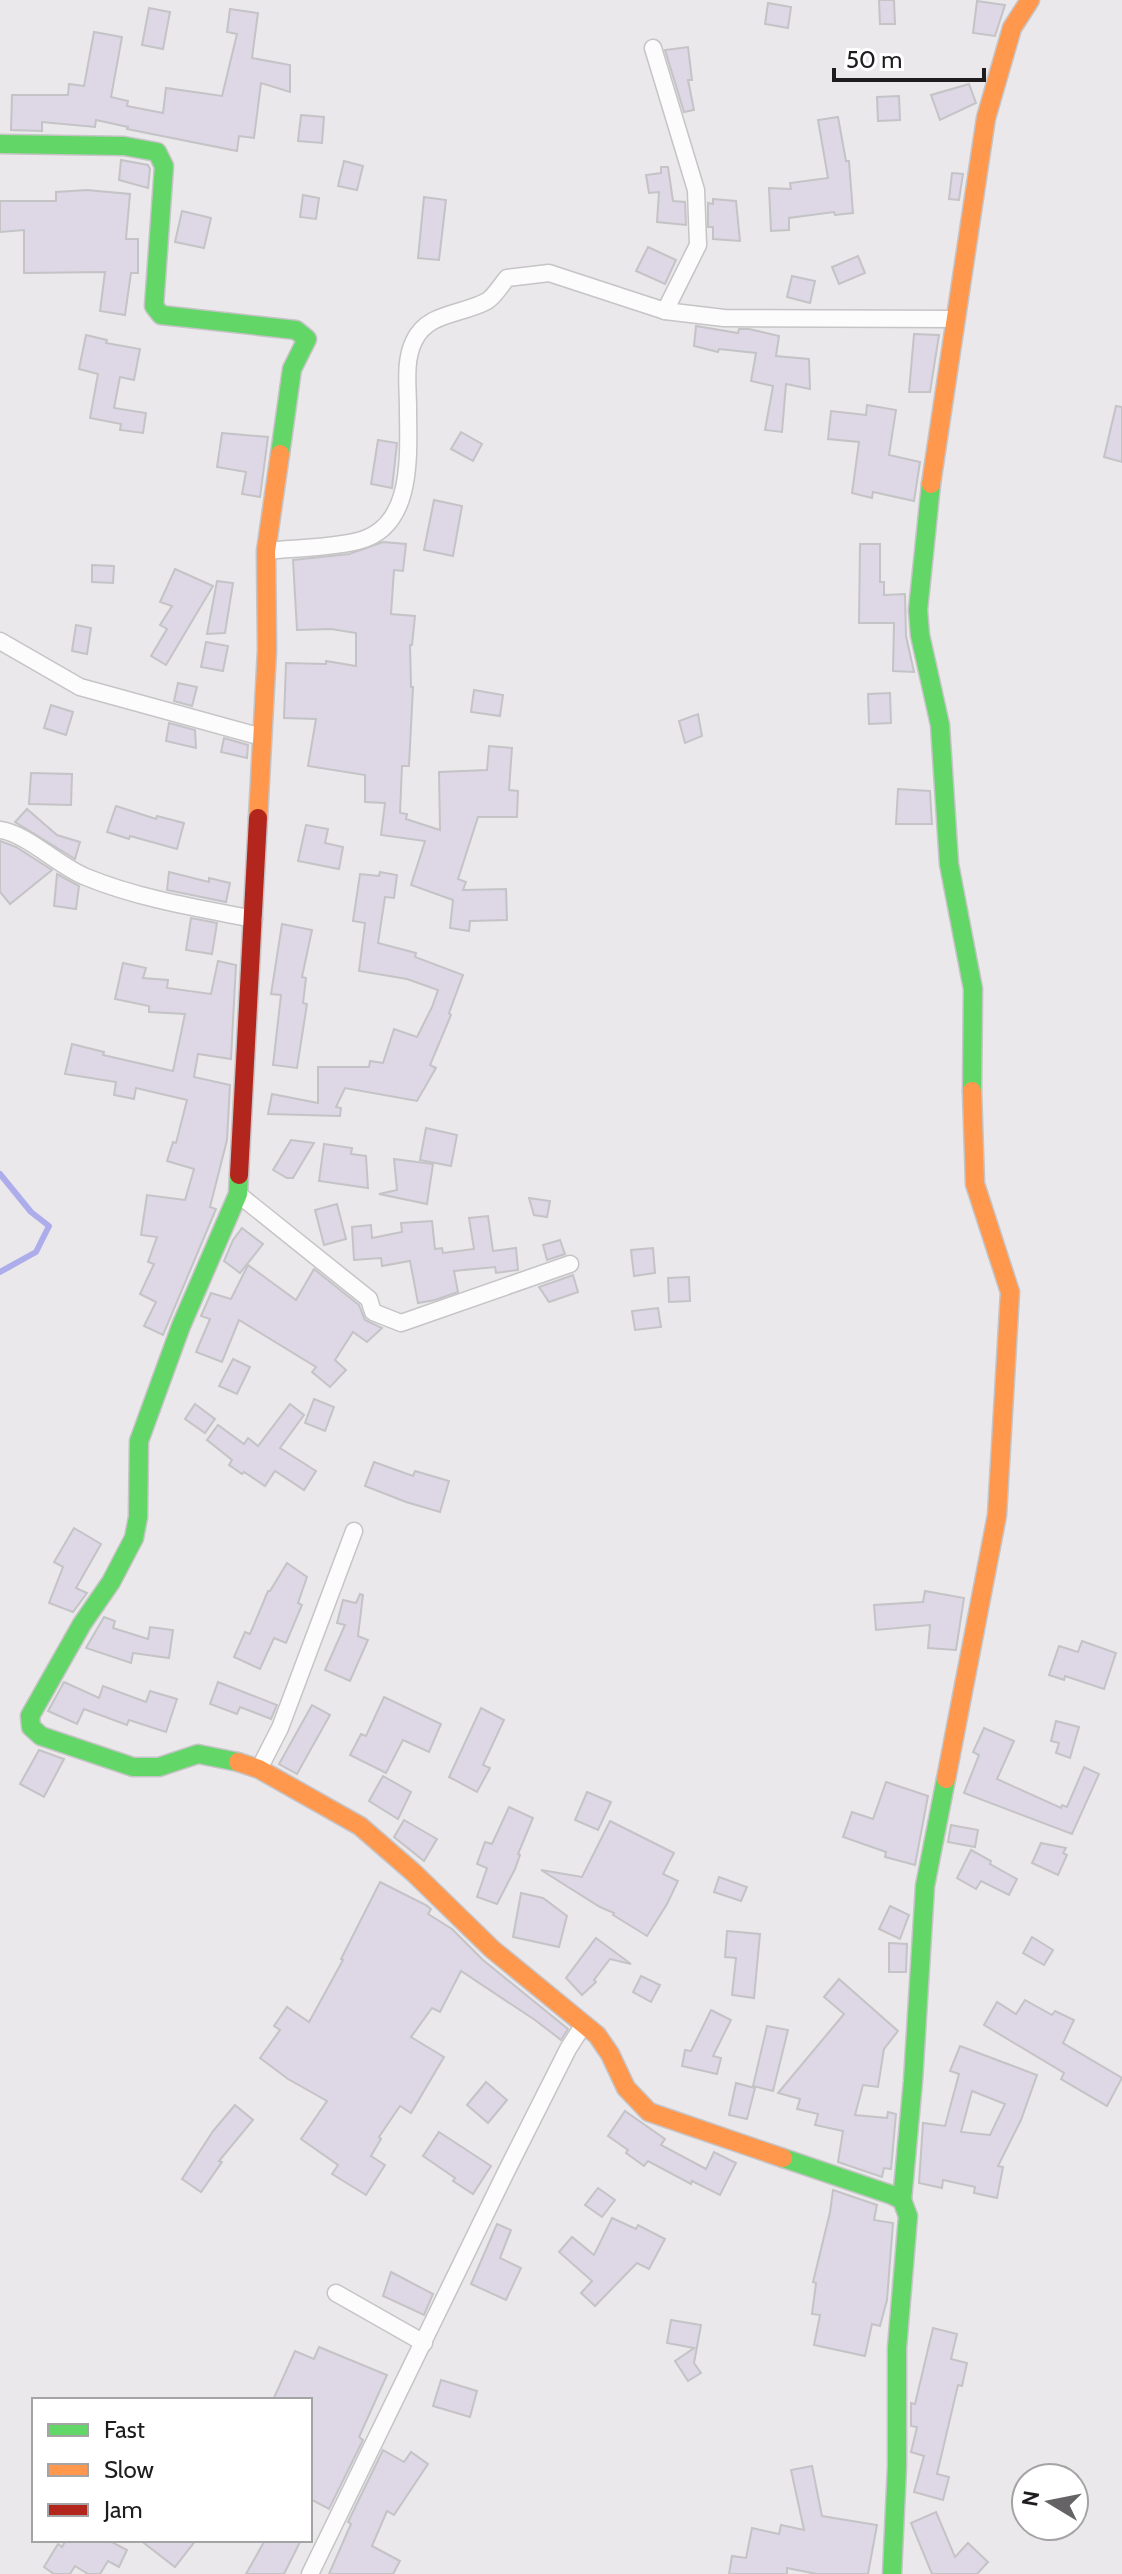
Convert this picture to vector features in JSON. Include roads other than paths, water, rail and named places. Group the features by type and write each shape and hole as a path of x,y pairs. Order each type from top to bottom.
{"street":[{"path":"892,2574 897,2466 897,2348 908,2216 902,2200 925,1886 997,1515 1010,1292 1006,1267 978,1199 975,1184 973,989 949,864 940,725 920,635 918,610 929,494 986,118 1012,28 1030,0"},
{"path":"653,48 696,190 698,245 665,311"},
{"path":"0,144 124,146 157,152 164,166 154,295 157,312 161,315 296,330 307,339 292,369 266,551 267,650 238,1194 186,1312 139,1441 138,1517 134,1538 111,1582 53,1670 30,1716 31,1727 41,1736 133,1767 159,1767 198,1754 231,1759 259,1769 360,1826 414,1873 492,1949 597,2035 626,2088 649,2112 902,2200"},
{"path":"266,551 358,541 388,525 405,485 410,351 422,329 432,321 489,300 507,278 549,273 665,311 724,318 955,319"},
{"path":"0,641 80,687 262,737"},
{"path":"0,830 16,836 82,875 111,887 254,919"},
{"path":"238,1194 369,1299 373,1312 401,1323 570,1264"},
{"path":"259,1769 280,1728 354,1531"},
{"path":"310,2574 568,2049 584,2024"},
{"path":"336,2293 424,2343"}],"waterway":[{"path":"0,1174 31,1212 49,1226 36,1252 0,1272"}]}
